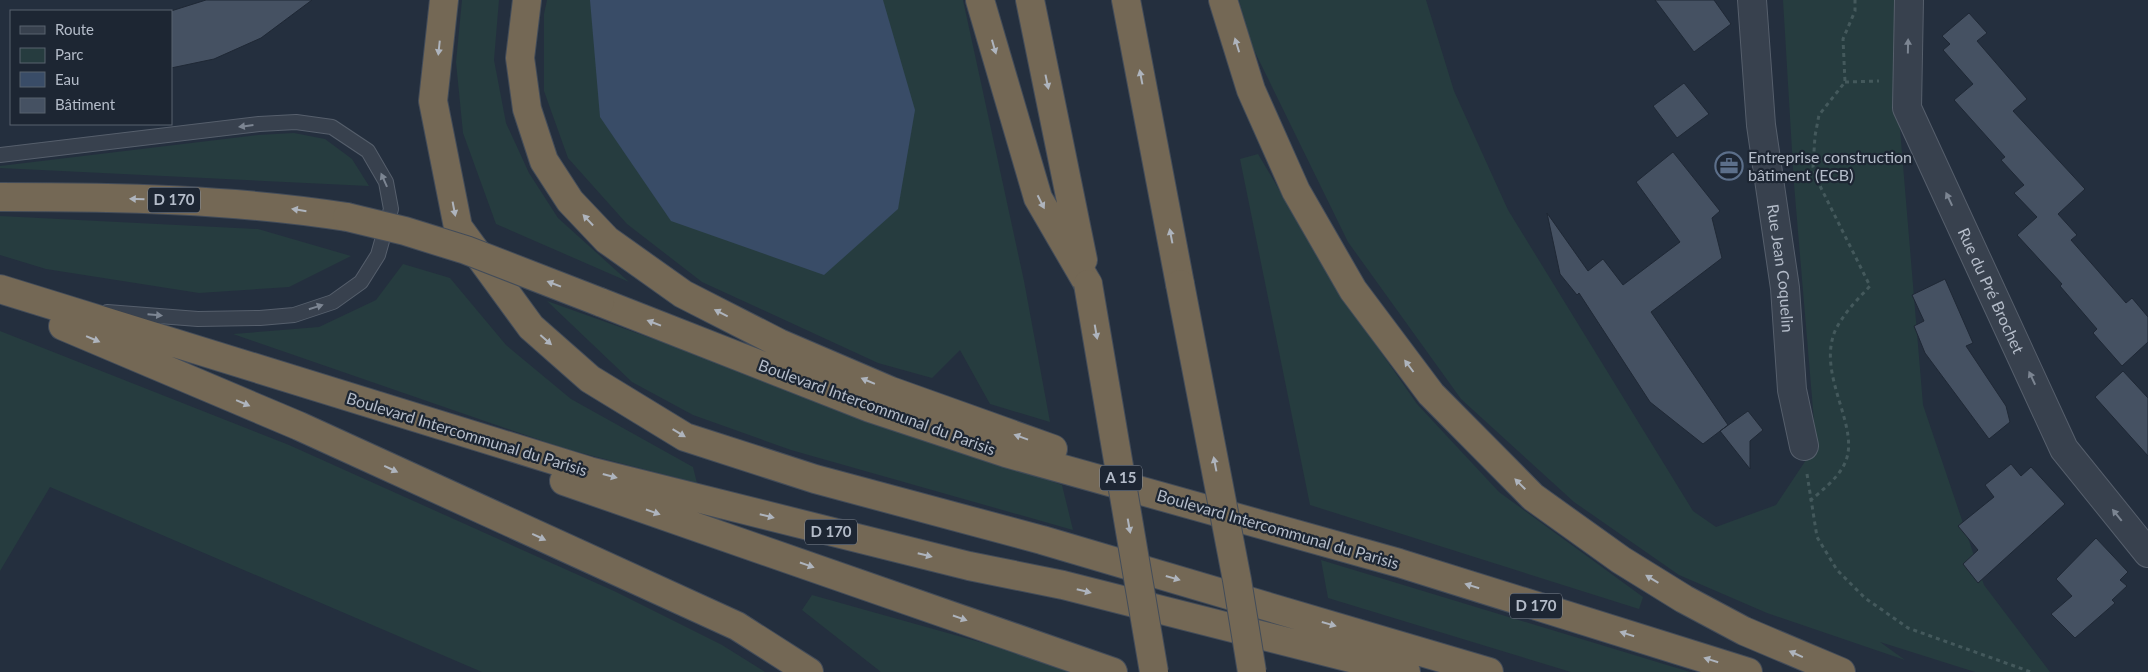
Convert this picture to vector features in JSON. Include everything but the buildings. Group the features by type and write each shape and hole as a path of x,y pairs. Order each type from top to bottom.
{"highway":[{"path":"444,0 433,101 458,227 531,327 590,379 685,437 815,479 1042,540 1489,672"},
{"path":"526,0 520,58 527,109 544,161 570,201 607,240 683,294 779,343 891,391 1044,446 1399,563"},
{"path":"980,0 1038,198 1088,284"},
{"name":"A 15","path":"1030,0 1088,284 1154,672"},
{"path":"1126,0 1237,580 1252,672"},
{"path":"1223,0 1251,90 1296,191 1353,290 1431,394 1533,497 1621,560 1684,599 1744,631 1841,672"},
{"name":"Boulevard Intercommunal du Parisis","path":"0,197 85,197 220,202 284,207 347,217 405,231 466,250 870,408 1006,453 1399,563 1748,672"},
{"name":"Boulevard Intercommunal du Parisis","path":"0,289 608,476 950,561 1063,586 1406,672"},
{"path":"0,299 299,426 737,626 809,672"},
{"path":"262,371 596,493 1113,672"},
{"path":"1237,580 1271,672"}],"street":[{"name":"Rue Jean Coquelin","path":"1752,0 1760,125 1785,288 1792,390 1804,446"},
{"name":"Rue du Pré Brochet","path":"1909,0 1907,108 2064,449 2148,553"}],"lane":[{"path":"0,155 259,124 296,122 332,127 346,136 368,151 386,182 391,209 378,255 361,282 333,302 294,315 260,318 198,319 54,307"}],"path":[{"path":"1810,501 1844,466 1850,447 1847,426 1833,379 1830,351 1835,332 1844,315 1870,286 1821,188 1813,167 1815,136 1819,115 1845,82 1843,39 1855,11 1855,0"},
{"path":"1804,446 1810,501 1817,537 1837,570 1866,598 1908,628 2031,672"}],"green space":[{"path":"462,0 499,0 494,60 506,123 529,173 558,218 629,282 496,224 463,133 456,62"},
{"path":"547,0 963,0 1024,281 1050,422 990,404 960,350 932,378 878,363 702,282 627,224 568,158 544,91 544,14"},
{"path":"1239,0 1426,0 1454,91 1508,210 1693,511 1716,527 1776,505 1816,445 1794,184 1783,0 1898,0 1898,105 1923,405 1984,585 2050,672 1975,672 1880,642 1905,660 1767,613 1679,575 1574,502 1461,399 1348,242 1251,44"},
{"path":"294,133 325,139 352,159 369,186 0,168 0,166 258,135"},
{"path":"1258,154 1344,299 1417,404 1499,492 1643,597 1639,609 1310,505 1240,159"},
{"path":"0,216 258,229 351,256 289,287 199,293 46,269 0,255"},
{"path":"403,264 450,278 506,345 571,399 693,467 697,483 566,449 233,334 319,327 376,300"},
{"path":"547,301 1062,485 1073,530 791,450 693,415 632,382"},
{"path":"0,331 289,445 614,591 722,645 765,672 482,672 50,487 0,571"},
{"path":"1321,560 1690,672 1571,672 1328,598"},
{"path":"812,595 1087,672 881,672 802,610"}],"water":[{"path":"590,0 883,0 915,110 898,209 824,275 671,221 600,117"}],"place":[{"name":"Entreprise construction bâtiment (ECB)","path":"1729,166"}]}
